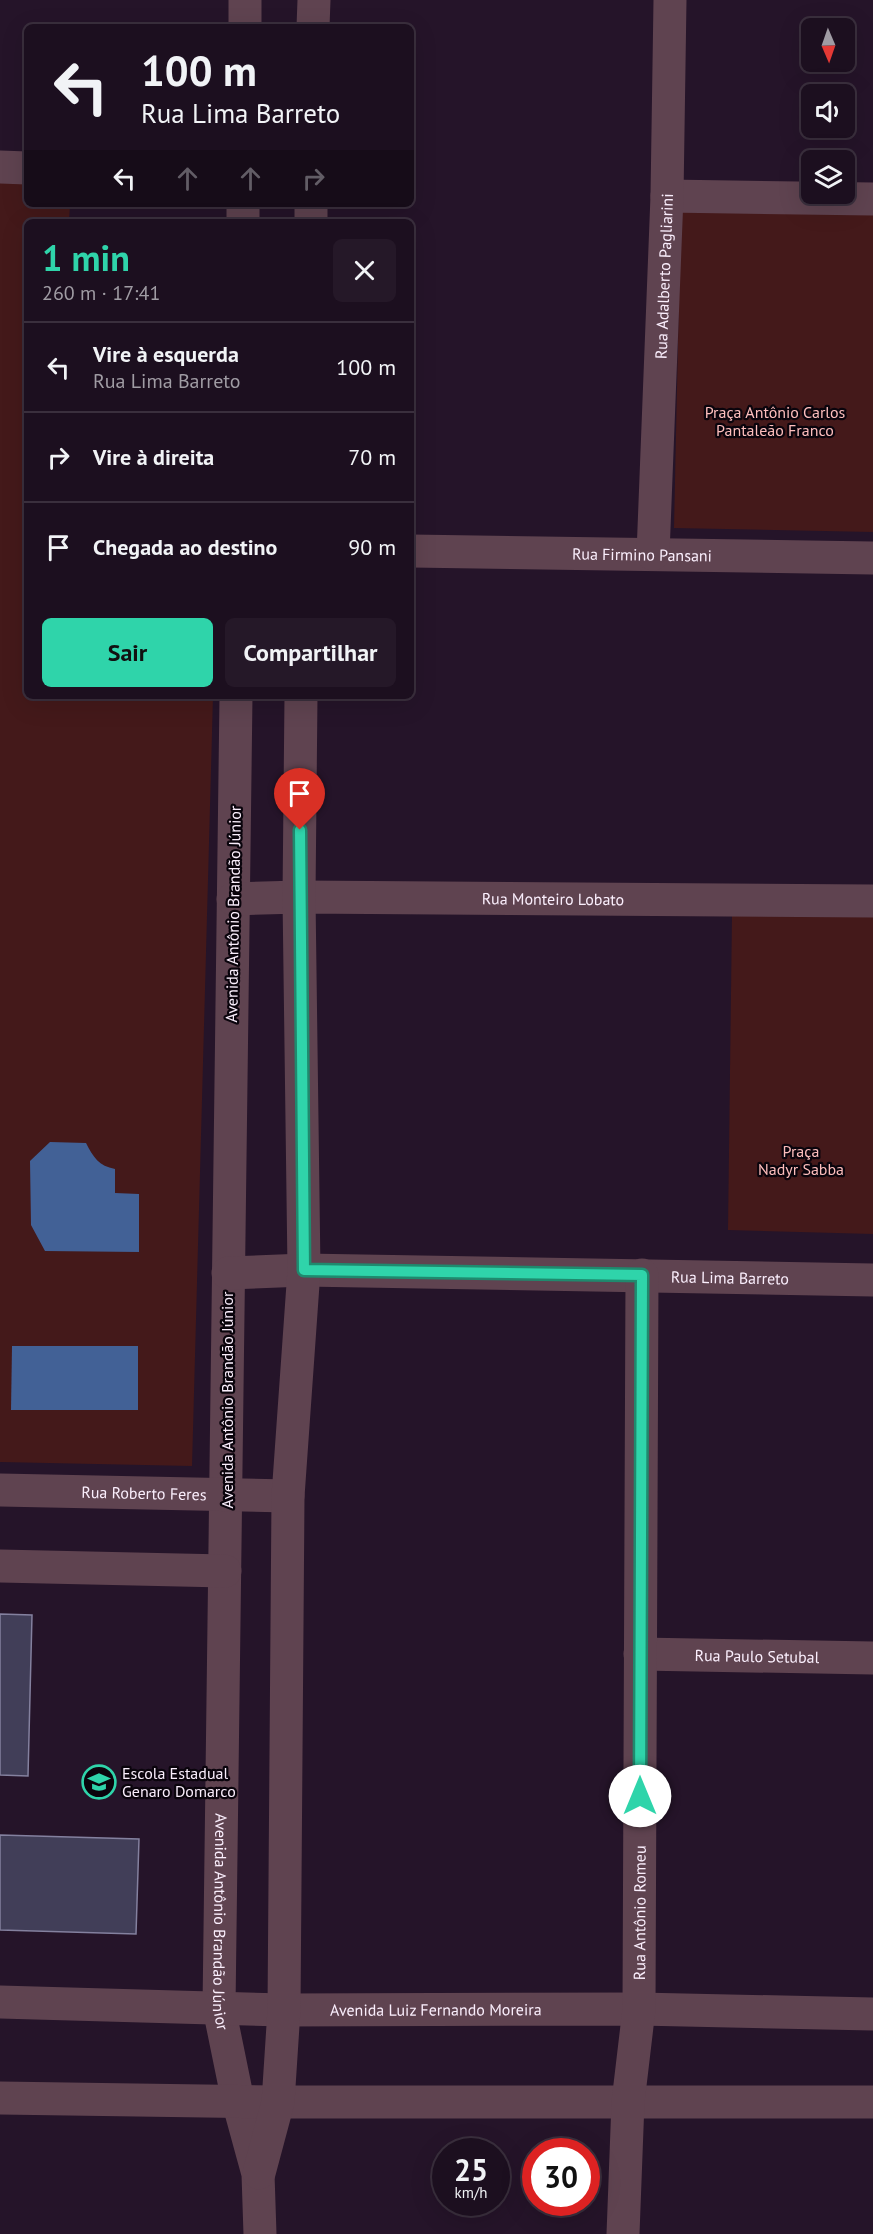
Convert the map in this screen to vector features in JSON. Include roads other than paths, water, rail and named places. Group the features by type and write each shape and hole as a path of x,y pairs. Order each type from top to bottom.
{"street":[{"path":"245,0 245,24"},
{"path":"313,24 314,0"},
{"name":"Rua Adalberto Pagliarini","path":"653,554 667,196 670,0"},
{"path":"0,167 24,168"},
{"path":"667,196 873,199"},
{"name":"Rua Firmino Pansani","path":"414,551 873,558"},
{"name":"Avenida Antônio Brandão Júnior","path":"236,699 219,2008 238,2101 258,2175"},
{"path":"260,2234 258,2175 278,2102 284,2010 288,1496 304,1270 299,897 301,699"},
{"name":"Rua Monteiro Lobato","path":"233,899 299,897 873,901"},
{"name":"Rua Lima Barreto","path":"228,1273 304,1270 873,1280"},
{"name":"Rua Antônio Romeu","path":"623,2234 628,2102 639,2009 642,1275"},
{"name":"Rua Roberto Feres","path":"0,1490 288,1496"},
{"path":"0,1566 225,1571"},
{"name":"Rua Paulo Setubal","path":"640,1654 873,1658"},
{"name":"Avenida Luiz Fernando Moreira","path":"0,2002 284,2010 639,2009 873,2014"},
{"path":"0,2098 278,2102 873,2102"}],"water":[{"path":"50,1142 86,1143 97,1160 115,1169 115,1193 139,1194 139,1252 45,1251 31,1225 30,1161"},
{"path":"12,1346 138,1346 138,1410 11,1410"}],"place":[{"name":"Escola Estadual Genaro Domarco","path":"99,1782"}],"park label":[{"name":"Praça Antônio Carlos Pantaleão Franco","path":"775,421"},
{"name":"Praça Nadyr Sabba","path":"801,1160"}]}
